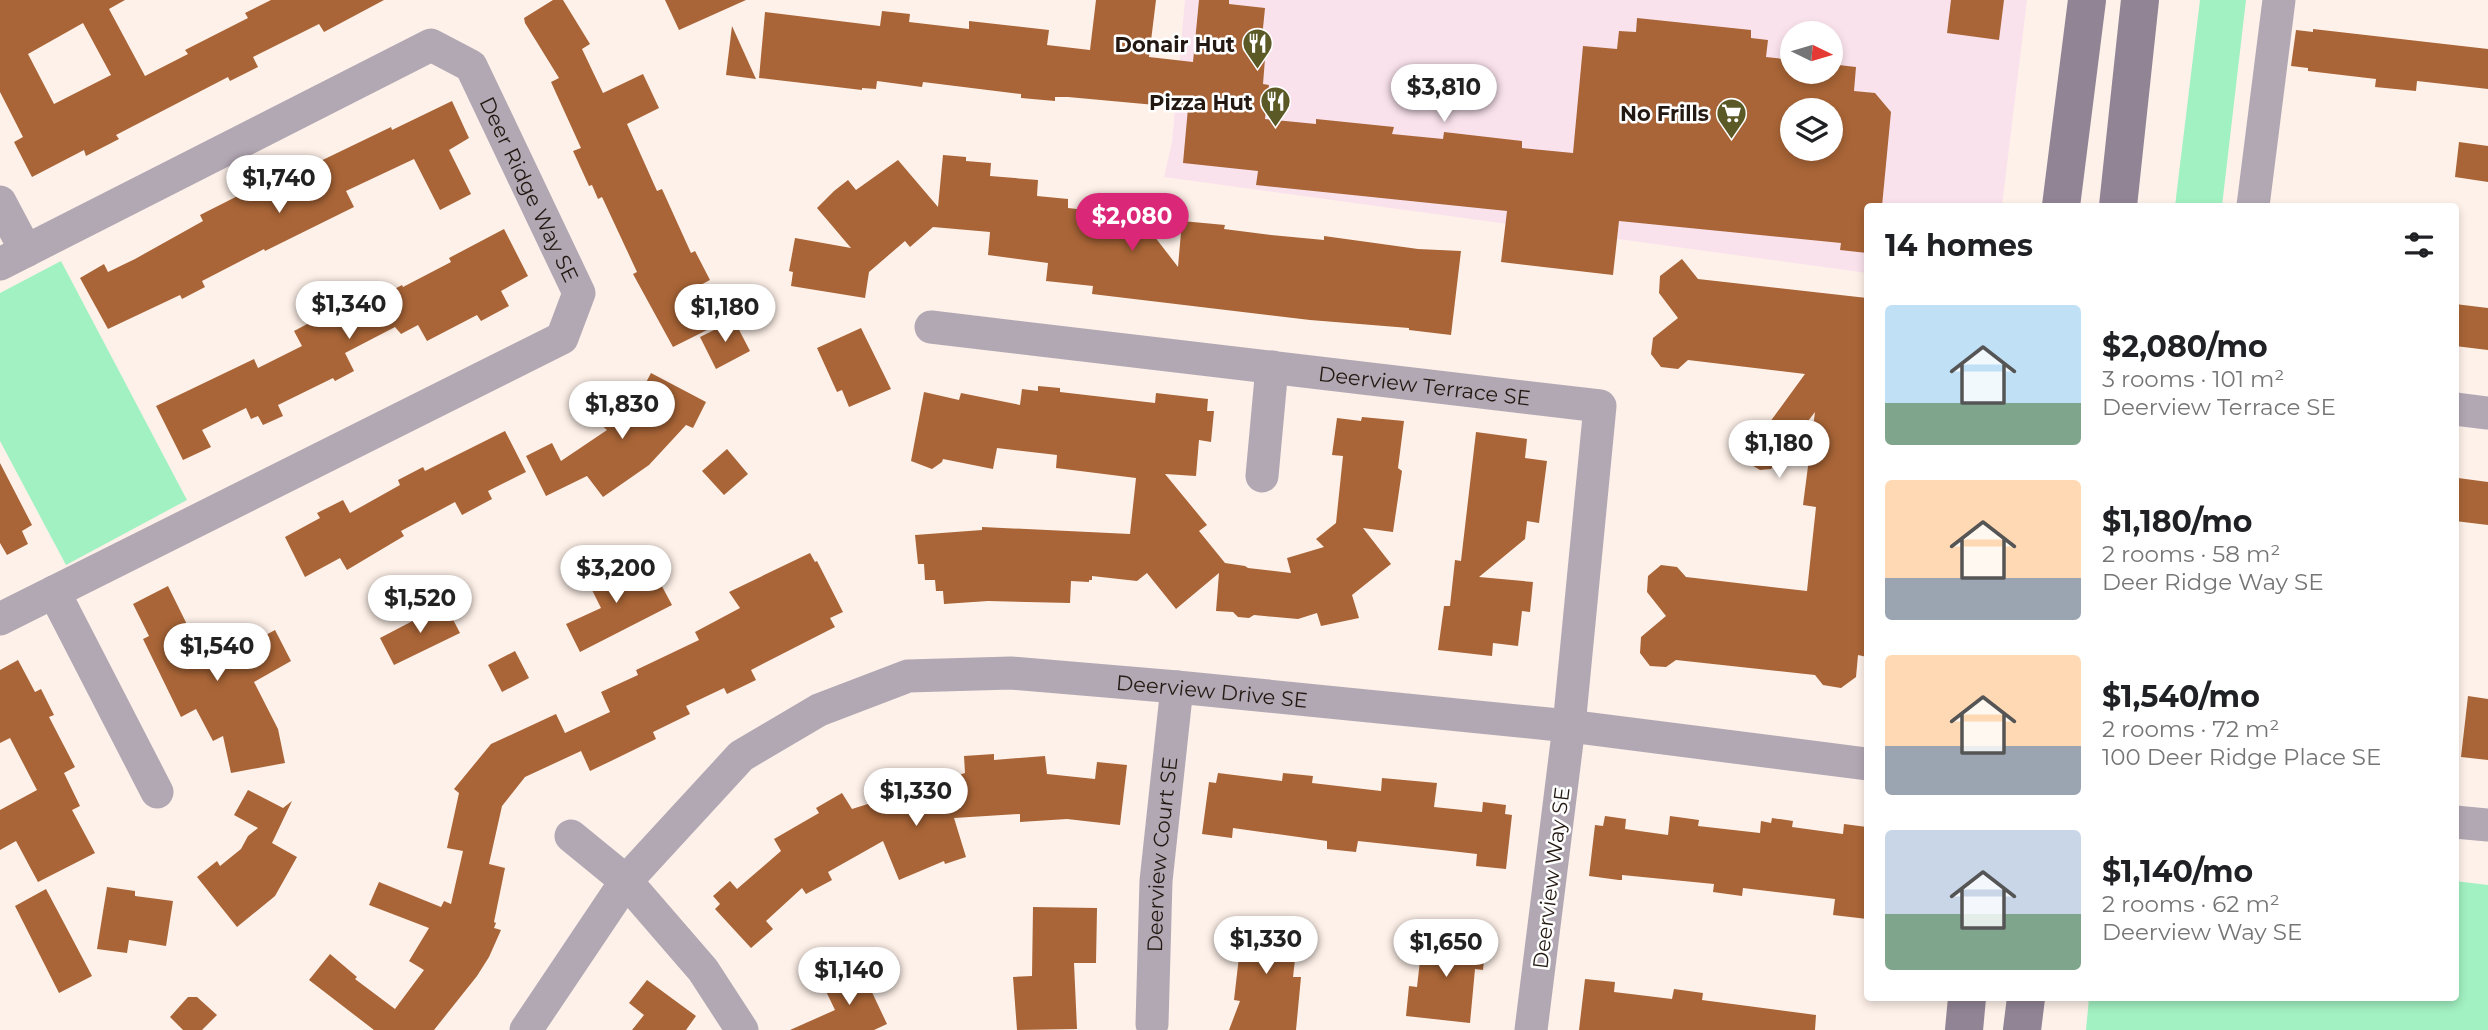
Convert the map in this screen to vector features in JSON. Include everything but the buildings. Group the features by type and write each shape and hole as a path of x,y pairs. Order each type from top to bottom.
{"street":[{"path":"2061,203 2087,0"},
{"path":"2118,203 2140,0"},
{"path":"2253,203 2279,0"},
{"name":"Deer Ridge Way SE","path":"0,619 562,338 579,293 471,66 431,45 13,257"},
{"path":"0,202 13,257"},
{"name":"Deerview Terrace SE","path":"931,327 1600,406 1569,726"},
{"path":"1262,476 1272,367"},
{"path":"2459,409 2488,413"},
{"path":"54,592 157,792"},
{"name":"Deerview Drive SE","path":"526,1030 626,881 741,756 819,710 908,676 1011,673 1177,687 1569,726 1864,764"},
{"name":"Deerview Court SE","path":"1152,1024 1156,881 1177,687"},
{"name":"Deerview Way SE","path":"1531,1030 1569,726"},
{"path":"2459,822 2488,825"},
{"path":"571,836 626,881 703,970 742,1030"},
{"path":"1964,1030 1968,1001"},
{"path":"2022,1030 2026,1001"}],"shaded area":[{"path":"1185,0 2027,0 2002,203 1864,203 1864,273 1164,177 1172,142"}],"green space":[{"path":"2200,0 2246,0 2222,203 2175,203"},
{"path":"61,261 187,500 66,565 0,441 0,293"},
{"path":"2459,881 2488,885 2488,1030 2086,1030 2089,1001 2459,1001"}],"place":[{"name":"Donair Hut","path":"1258,71"},
{"name":"Pizza Hut","path":"1276,129"},
{"name":"No Frills","path":"1732,140"}]}
